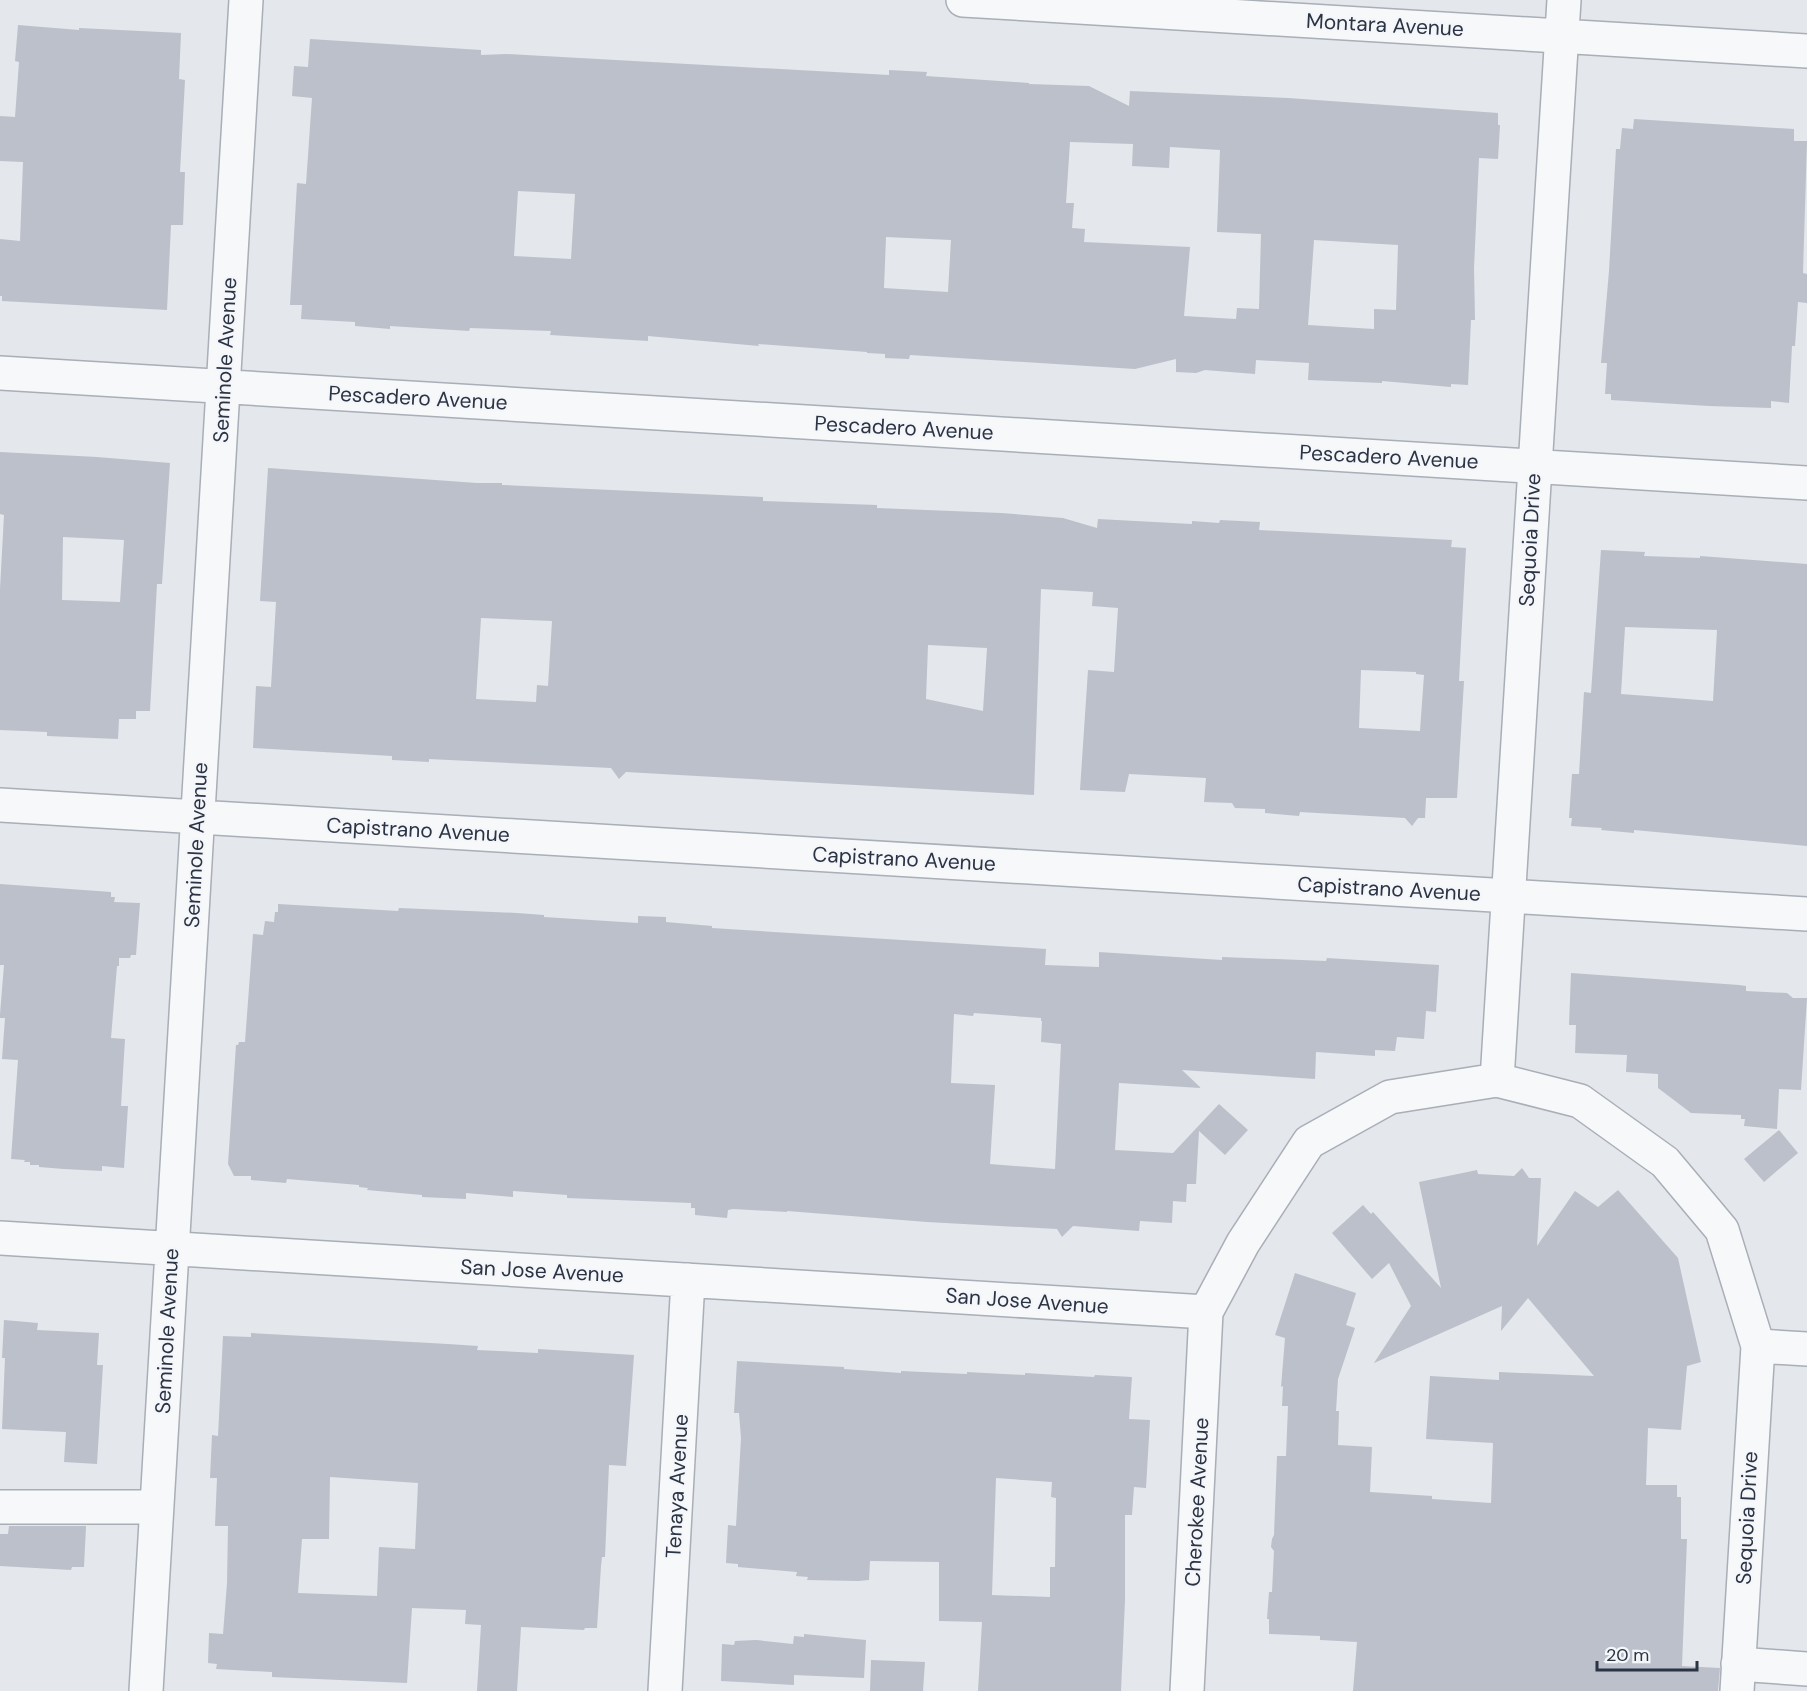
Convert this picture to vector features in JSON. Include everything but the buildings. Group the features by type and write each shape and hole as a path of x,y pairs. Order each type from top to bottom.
{"street":[{"name":"Seminole Avenue","path":"146,1691 246,0"},
{"name":"Montara Avenue","path":"963,0 1807,51"},
{"name":"Sequoia Drive","path":"1497,1080 1564,0"},
{"name":"Pescadero Avenue","path":"0,372 1807,483"},
{"name":"Capistrano Avenue","path":"0,805 1807,914"},
{"path":"1206,1312 1243,1243 1309,1142 1390,1097 1497,1080 1580,1101 1665,1162 1722,1230 1758,1346 1807,1349"},
{"name":"San Jose Avenue","path":"0,1238 1206,1312"},
{"name":"Tenaya Avenue","path":"665,1691 688,1280"},
{"name":"Cherokee Avenue","path":"1187,1691 1206,1312"},
{"name":"Sequoia Drive","path":"1737,1678 1758,1346"},
{"path":"0,1507 157,1507"},
{"path":"1737,1678 1807,1669"}]}
